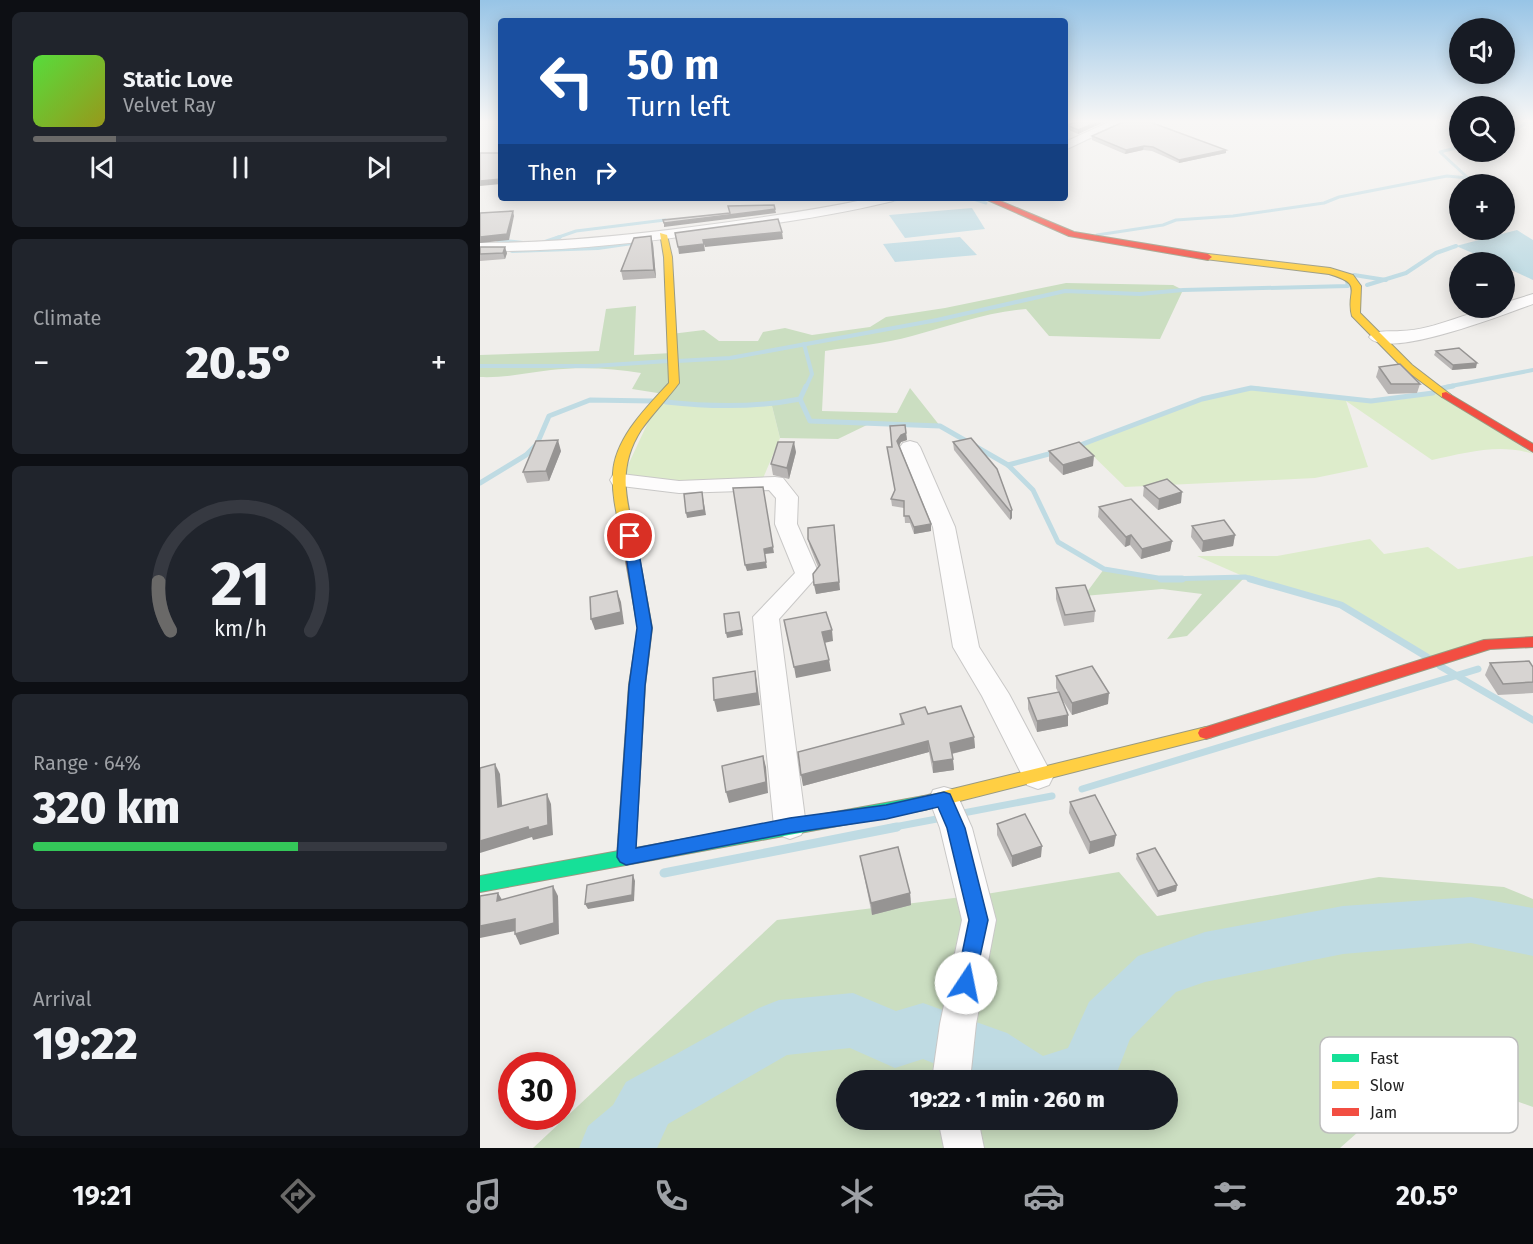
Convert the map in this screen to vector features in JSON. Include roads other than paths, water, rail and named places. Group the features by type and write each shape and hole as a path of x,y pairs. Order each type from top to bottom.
{"street":[{"path":"480,247 553,246 663,235 870,201"},
{"path":"994,201 1072,234 1190,255 1330,271 1350,277 1357,286 1355,314 1377,337 1433,387 1533,449"},
{"path":"626,857 637,686 645,628 620,464 640,424 674,383 668,257 663,235"},
{"path":"1377,337 1422,336 1441,332 1533,298"},
{"path":"910,447 944,527 966,647 995,694 1038,777"},
{"path":"621,480 679,487 775,483 787,497 786,524 807,574 766,617 790,826"},
{"path":"480,884 790,826 886,812 944,799 1207,733 1480,646 1533,642"},
{"path":"944,799 956,828 979,920 958,1024 952,1070"},
{"path":"960,1130 964,1148"}],"water":[{"path":"972,208 985,229 905,238 889,215"},
{"path":"1515,231 1533,240 1533,280 1515,272 1515,252 1470,252 1456,246 1479,240 1515,240"},
{"path":"960,237 977,255 895,262 883,244"}],"waterway":[{"path":"1097,235 1163,225 1176,220 1233,216 1324,203 1339,197 1449,176"},
{"path":"886,202 890,201"},
{"path":"980,201 986,203"},
{"path":"556,238 576,231 665,220"},
{"path":"542,243 560,237"},
{"path":"498,240 523,243"},
{"path":"512,251 598,248 639,242"},
{"path":"1384,280 1406,273 1436,253 1456,246"},
{"path":"1354,275 1384,280"},
{"path":"1367,285 1384,280"},
{"path":"804,344 937,320 1065,291 1140,294 1183,290 1348,286 1347,281"},
{"path":"678,361 730,358 804,344"},
{"path":"804,344 812,374 806,387"},
{"path":"480,366 593,366 668,361"},
{"path":"1446,387 1533,370"},
{"path":"800,399 806,386"},
{"path":"1443,388 1453,386"},
{"path":"1075,447 1202,399 1251,388 1371,401 1433,393"},
{"path":"666,402 716,406 766,404 800,399"},
{"path":"800,399 810,421 940,426 1008,465"},
{"path":"480,483 526,455 537,444 549,416 590,400 652,401"},
{"path":"1008,465 1056,452"},
{"path":"1008,465 1033,490 1058,542 1104,569 1164,579"},
{"path":"1164,579 1245,577 1256,580"},
{"path":"1164,579 1182,579"},
{"path":"1250,579 1341,605 1427,657"},
{"path":"1440,666 1456,676"},
{"path":"1456,676 1478,669"},
{"path":"1082,789 1456,676"},
{"path":"1456,676 1533,720"},
{"path":"958,814 1052,796"},
{"path":"889,828 942,818"},
{"path":"664,873 897,827"},
{"path":"1088,1070 1109,1021 1157,974 1205,957 1343,930 1471,920 1533,932"},
{"path":"610,1148 635,1127 647,1103 779,1028 853,1020 895,1040 923,1031 986,1053 1011,1070"}]}
